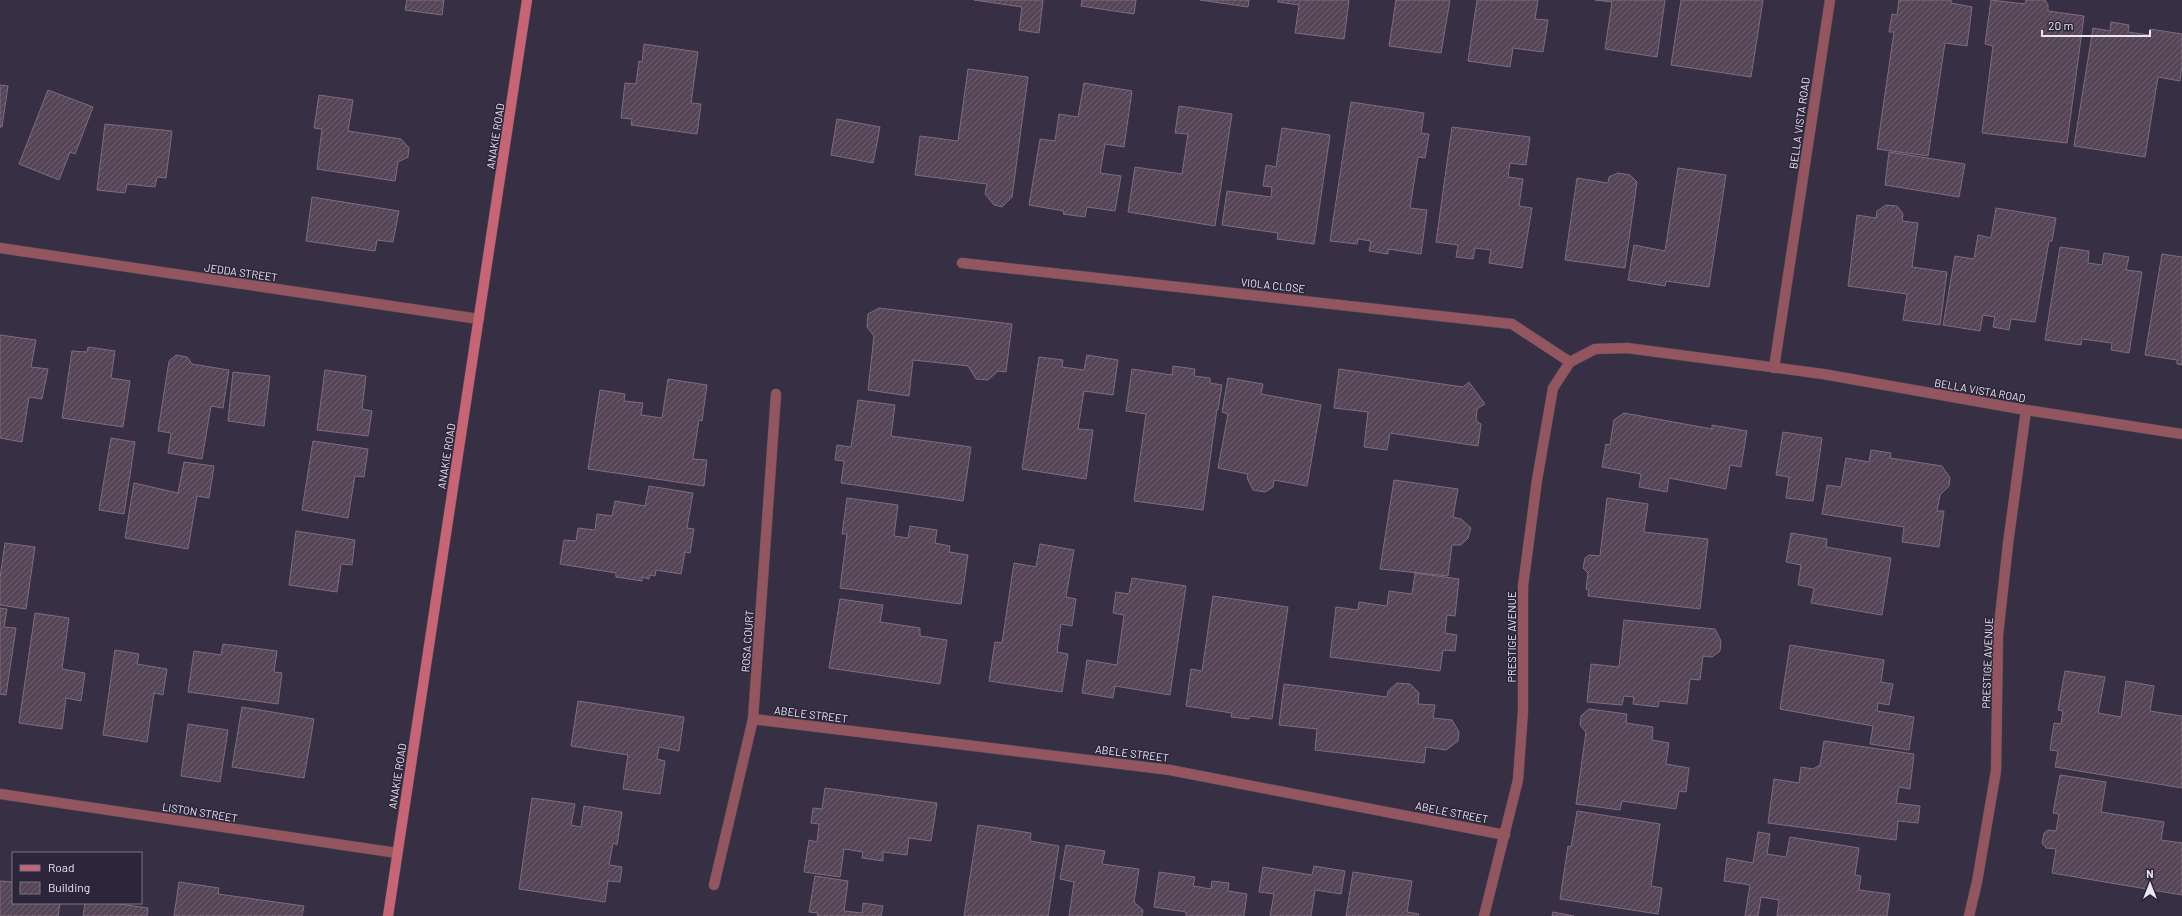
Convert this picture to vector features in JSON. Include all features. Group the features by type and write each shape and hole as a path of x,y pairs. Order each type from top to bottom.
{"main road":[{"name":"ANAKIE ROAD","path":"388,916 527,0"}],"street":[{"name":"BELLA VISTA ROAD","path":"1774,368 1830,0"},
{"name":"JEDDA STREET","path":"0,248 479,319"},
{"name":"VIOLA CLOSE","path":"962,263 1512,324 1570,362"},
{"name":"BELLA VISTA ROAD","path":"1570,362 1595,349 1627,348 1823,374 2026,410 2182,434"},
{"name":"PRESTIGE AVENUE","path":"1484,916 1518,780 1523,711 1523,586 1537,480 1553,388 1570,362"},
{"name":"ROSA COURT","path":"714,885 753,719 776,394"},
{"name":"PRESTIGE AVENUE","path":"1969,916 1977,882 1996,771 1998,634 2008,544 2026,410"},
{"name":"ABELE STREET","path":"753,719 1170,770 1505,835"},
{"name":"LISTON STREET","path":"0,794 397,853"}],"building":[{"path":"407,0 444,0 442,15 405,10"},
{"path":"974,0 1043,0 1039,33 1019,30 1022,7"},
{"path":"1082,0 1136,0 1134,14 1081,6"},
{"path":"1200,0 1249,0 1248,7"},
{"path":"1278,0 1349,0 1344,39 1295,33 1299,5 1278,2"},
{"path":"1396,0 1450,0 1441,53 1389,46"},
{"path":"1477,0 1538,0 1535,19 1548,20 1543,52 1513,48 1510,67 1468,61"},
{"path":"1595,0 1665,0 1657,57 1605,49 1612,2"},
{"path":"1681,0 1763,0 1751,77 1671,65"},
{"path":"1899,0 1951,0 1951,3 1972,7 1967,46 1945,43 1928,156 1877,149 1894,32 1889,32 1892,14 1897,15"},
{"path":"1991,0 2025,4 2026,0 2045,0 2048,5 2048,11 2084,16 2067,143 1982,133 1993,46 1985,44"},
{"path":"2111,22 2129,25 2128,32 2149,35 2150,29 2182,34 2182,65 2180,81 2158,77 2145,157 2074,146 2093,28 2110,31"},
{"path":"644,44 698,52 691,103 701,104 697,134 631,125 632,119 621,118 625,83 636,84 639,61 642,62"},
{"path":"968,69 1028,77 1012,197 1002,207 994,205 985,194 987,184 915,175 920,136 958,141"},
{"path":"1084,83 1132,91 1124,147 1105,144 1100,173 1121,176 1115,211 1087,207 1085,217 1063,214 1064,211 1029,205 1040,139 1055,141 1059,114 1078,117"},
{"path":"0,85 8,86 2,127 0,127"},
{"path":"48,90 93,107 75,154 70,152 59,180 19,164"},
{"path":"319,95 353,100 348,131 401,139 409,148 408,157 398,162 395,181 317,169 322,129 314,128"},
{"path":"1351,102 1424,113 1421,133 1429,134 1425,158 1418,157 1410,208 1427,210 1421,254 1388,249 1388,254 1369,251 1371,241 1358,239 1357,244 1330,241"},
{"path":"1179,106 1232,114 1215,226 1128,212 1135,167 1182,174 1188,134 1175,133"},
{"path":"837,119 880,127 873,163 831,155"},
{"path":"105,124 172,131 166,178 157,177 155,187 127,184 125,193 97,190"},
{"path":"1452,127 1530,137 1526,165 1510,163 1508,177 1523,179 1519,206 1532,208 1522,268 1489,263 1491,250 1475,248 1473,259 1456,257 1458,245 1436,242"},
{"path":"1282,128 1330,135 1314,244 1277,239 1278,233 1222,225 1227,191 1271,197 1272,187 1263,186 1266,165 1276,167"},
{"path":"1889,152 1965,164 1959,197 1885,185"},
{"path":"1678,168 1726,175 1709,287 1666,281 1665,286 1628,280 1634,245 1665,251"},
{"path":"1618,173 1630,175 1637,182 1625,268 1565,260 1577,178 1608,183 1609,177"},
{"path":"312,197 399,211 393,242 377,240 375,251 306,241"},
{"path":"1886,205 1897,206 1903,214 1902,221 1918,223 1912,267 1947,272 1940,325 1903,320 1907,294 1848,286 1857,215 1876,218 1877,211"},
{"path":"1996,208 2056,218 2052,241 2049,241 2035,322 2011,319 2009,330 1993,327 1995,317 1983,315 1980,331 1943,325 1955,256 1974,259 1978,235 1991,238"},
{"path":"2060,247 2089,251 2088,263 2102,265 2104,253 2129,257 2126,270 2142,272 2129,353 2111,350 2112,343 2082,339 2081,345 2045,340"},
{"path":"2162,254 2182,257 2182,365 2177,364 2177,360 2145,355"},
{"path":"879,308 1012,324 1006,372 998,371 988,380 976,379 968,366 913,360 909,396 868,390 874,336 867,327 868,314"},
{"path":"0,335 36,340 31,367 48,369 42,399 29,397 22,442 0,438"},
{"path":"88,347 115,351 111,378 130,381 123,427 62,418 72,351 87,352"},
{"path":"176,355 187,357 192,364 229,370 223,408 211,406 202,459 168,453 171,433 158,431 169,361"},
{"path":"1087,355 1118,360 1113,395 1084,391 1078,429 1093,430 1086,479 1022,469 1039,357 1063,360 1062,367 1084,370"},
{"path":"1173,366 1195,369 1194,376 1210,378 1210,383 1222,385 1218,410 1217,409 1203,510 1134,501 1146,414 1126,411 1132,369 1172,375"},
{"path":"1339,369 1463,387 1469,382 1485,404 1477,409 1476,421 1481,424 1478,446 1390,433 1387,450 1364,447 1368,412 1334,408"},
{"path":"325,370 366,376 362,409 372,411 368,436 317,430"},
{"path":"233,372 270,376 264,426 228,421"},
{"path":"1228,378 1263,384 1261,394 1321,405 1307,486 1274,480 1273,487 1265,492 1253,490 1247,478 1248,474 1218,468 1228,414 1222,412"},
{"path":"668,379 707,385 702,421 699,420 693,459 707,460 704,486 588,469 600,390 625,394 624,401 643,403 641,415 662,418"},
{"path":"858,400 895,405 891,436 971,447 963,501 841,483 844,461 835,460 837,445 851,447"},
{"path":"1624,413 1712,429 1712,425 1747,431 1741,467 1730,465 1726,489 1669,478 1667,492 1639,487 1641,474 1602,467 1606,444 1610,445 1614,420"},
{"path":"1783,432 1822,438 1813,501 1786,498 1789,477 1776,475"},
{"path":"111,438 135,442 124,514 99,510"},
{"path":"313,441 368,449 364,477 355,476 348,518 302,510"},
{"path":"1871,450 1891,453 1890,458 1942,466 1950,478 1949,486 1940,495 1937,511 1944,511 1939,547 1902,542 1904,527 1822,514 1827,485 1841,487 1846,458 1869,462"},
{"path":"184,462 214,466 209,498 197,496 188,549 125,538 134,483 178,493"},
{"path":"1394,480 1458,489 1453,517 1461,519 1471,528 1468,538 1461,545 1452,545 1448,576 1380,569"},
{"path":"649,486 693,493 687,528 694,529 690,553 685,552 681,574 656,570 655,576 650,575 649,579 642,577 642,581 616,577 616,573 560,564 564,540 576,541 578,528 595,530 597,514 612,516 615,501 645,506"},
{"path":"847,498 898,505 894,536 908,538 910,526 937,530 935,543 950,546 949,552 968,555 961,604 840,588 847,534 842,534"},
{"path":"1607,498 1648,504 1644,532 1708,539 1700,609 1588,596 1589,590 1586,589 1588,573 1583,568 1585,558 1589,555 1600,556"},
{"path":"296,531 355,540 352,565 341,564 337,592 289,585"},
{"path":"1791,533 1827,539 1826,547 1891,558 1882,615 1811,603 1814,588 1798,585 1801,565 1786,562"},
{"path":"5,543 35,547 26,609 0,605 0,578"},
{"path":"1040,544 1074,550 1066,597 1076,599 1072,626 1061,624 1057,652 1068,654 1062,692 989,681 995,642 1002,643 1014,563 1036,567"},
{"path":"1415,573 1459,579 1455,616 1447,615 1445,633 1457,635 1455,651 1443,650 1440,671 1330,657 1336,607 1358,610 1359,602 1387,606 1389,591 1412,594"},
{"path":"1132,578 1186,586 1170,695 1115,686 1113,698 1082,693 1087,660 1117,665 1124,615 1113,613 1116,592 1129,594"},
{"path":"1213,596 1288,607 1272,719 1250,716 1249,719 1231,717 1232,713 1186,706 1191,669 1202,671"},
{"path":"840,599 883,605 880,622 920,628 920,636 947,640 940,684 829,668"},
{"path":"0,608 7,609 4,627 16,628 6,695 0,694"},
{"path":"35,613 69,618 62,669 85,673 81,701 66,698 62,729 19,723"},
{"path":"1624,620 1715,629 1721,641 1720,651 1712,657 1703,656 1700,680 1690,679 1687,704 1659,701 1658,707 1633,704 1634,697 1624,696 1622,705 1587,702 1591,664 1619,667"},
{"path":"223,644 277,651 274,672 282,673 278,704 188,692 194,651 221,655"},
{"path":"1790,645 1884,660 1881,682 1893,684 1889,705 1878,703 1877,711 1914,717 1909,750 1870,744 1873,726 1780,709"},
{"path":"115,650 139,654 137,664 167,669 163,695 154,693 147,742 103,735"},
{"path":"2065,671 2105,677 2098,713 2121,717 2126,681 2154,686 2150,711 2182,716 2182,788 2055,767 2058,751 2050,750 2054,723 2061,724 2063,711 2058,710"},
{"path":"1397,683 1410,684 1419,693 1418,704 1435,705 1433,718 1452,720 1459,732 1458,741 1446,750 1426,747 1424,763 1315,750 1317,729 1279,725 1284,684 1387,697 1388,691"},
{"path":"578,701 684,717 679,751 659,747 657,759 665,761 660,794 623,789 628,755 571,746"},
{"path":"242,707 314,719 304,778 232,767"},
{"path":"1589,709 1627,714 1626,723 1653,727 1652,740 1669,743 1666,764 1689,768 1686,792 1679,791 1676,809 1622,801 1620,810 1576,804 1586,732 1580,725 1581,716"},
{"path":"188,724 228,730 220,782 181,776"},
{"path":"1824,741 1914,754 1910,789 1899,787 1896,803 1920,806 1918,823 1898,821 1896,840 1768,823 1774,779 1799,783 1801,767 1813,769 1820,765"},
{"path":"2060,775 2106,782 2101,812 2164,822 2161,840 2182,843 2182,895 2052,873 2056,849 2046,848 2042,843 2044,833 2048,830 2056,831 2059,814 2053,813"},
{"path":"825,788 937,803 931,841 909,838 907,855 883,852 883,861 862,858 863,852 844,849 840,877 804,872 809,840 817,842 819,824 811,823 813,808 822,809"},
{"path":"532,798 575,804 571,825 581,827 584,806 622,812 617,845 613,843 609,865 622,867 620,882 608,881 605,902 519,889"},
{"path":"1577,811 1660,824 1651,886 1662,888 1658,914 1560,899 1568,846 1571,847"},
{"path":"978,825 1031,833 1030,841 1059,846 1048,916 964,916"},
{"path":"1758,832 1770,834 1767,854 1786,857 1790,837 1859,848 1855,875 1861,876 1859,890 1890,894 1887,916 1777,916 1779,900 1761,897 1758,916 1745,916 1750,885 1724,881 1727,858 1753,863"},
{"path":"1066,845 1105,851 1102,864 1139,869 1134,902 1143,910 1142,916 1069,916 1074,882 1060,879"},
{"path":"1314,866 1345,871 1341,894 1315,890 1311,916 1270,916 1274,894 1259,892 1263,867 1312,875"},
{"path":"1159,872 1195,877 1193,886 1211,889 1212,881 1229,883 1228,891 1247,894 1244,916 1186,916 1186,912 1154,907"},
{"path":"1353,872 1412,881 1407,912 1419,914 1418,916 1346,916"},
{"path":"815,876 848,881 844,911 862,913 863,903 883,906 881,916 817,916 818,913 809,912"},
{"path":"0,881 12,882 12,904 60,904 58,916 0,916"},
{"path":"179,882 219,888 218,894 304,906 302,916 174,916"},
{"path":"85,904 119,904 148,908 147,916 83,916"},
{"path":"1553,912 1574,916 1552,916"}]}
